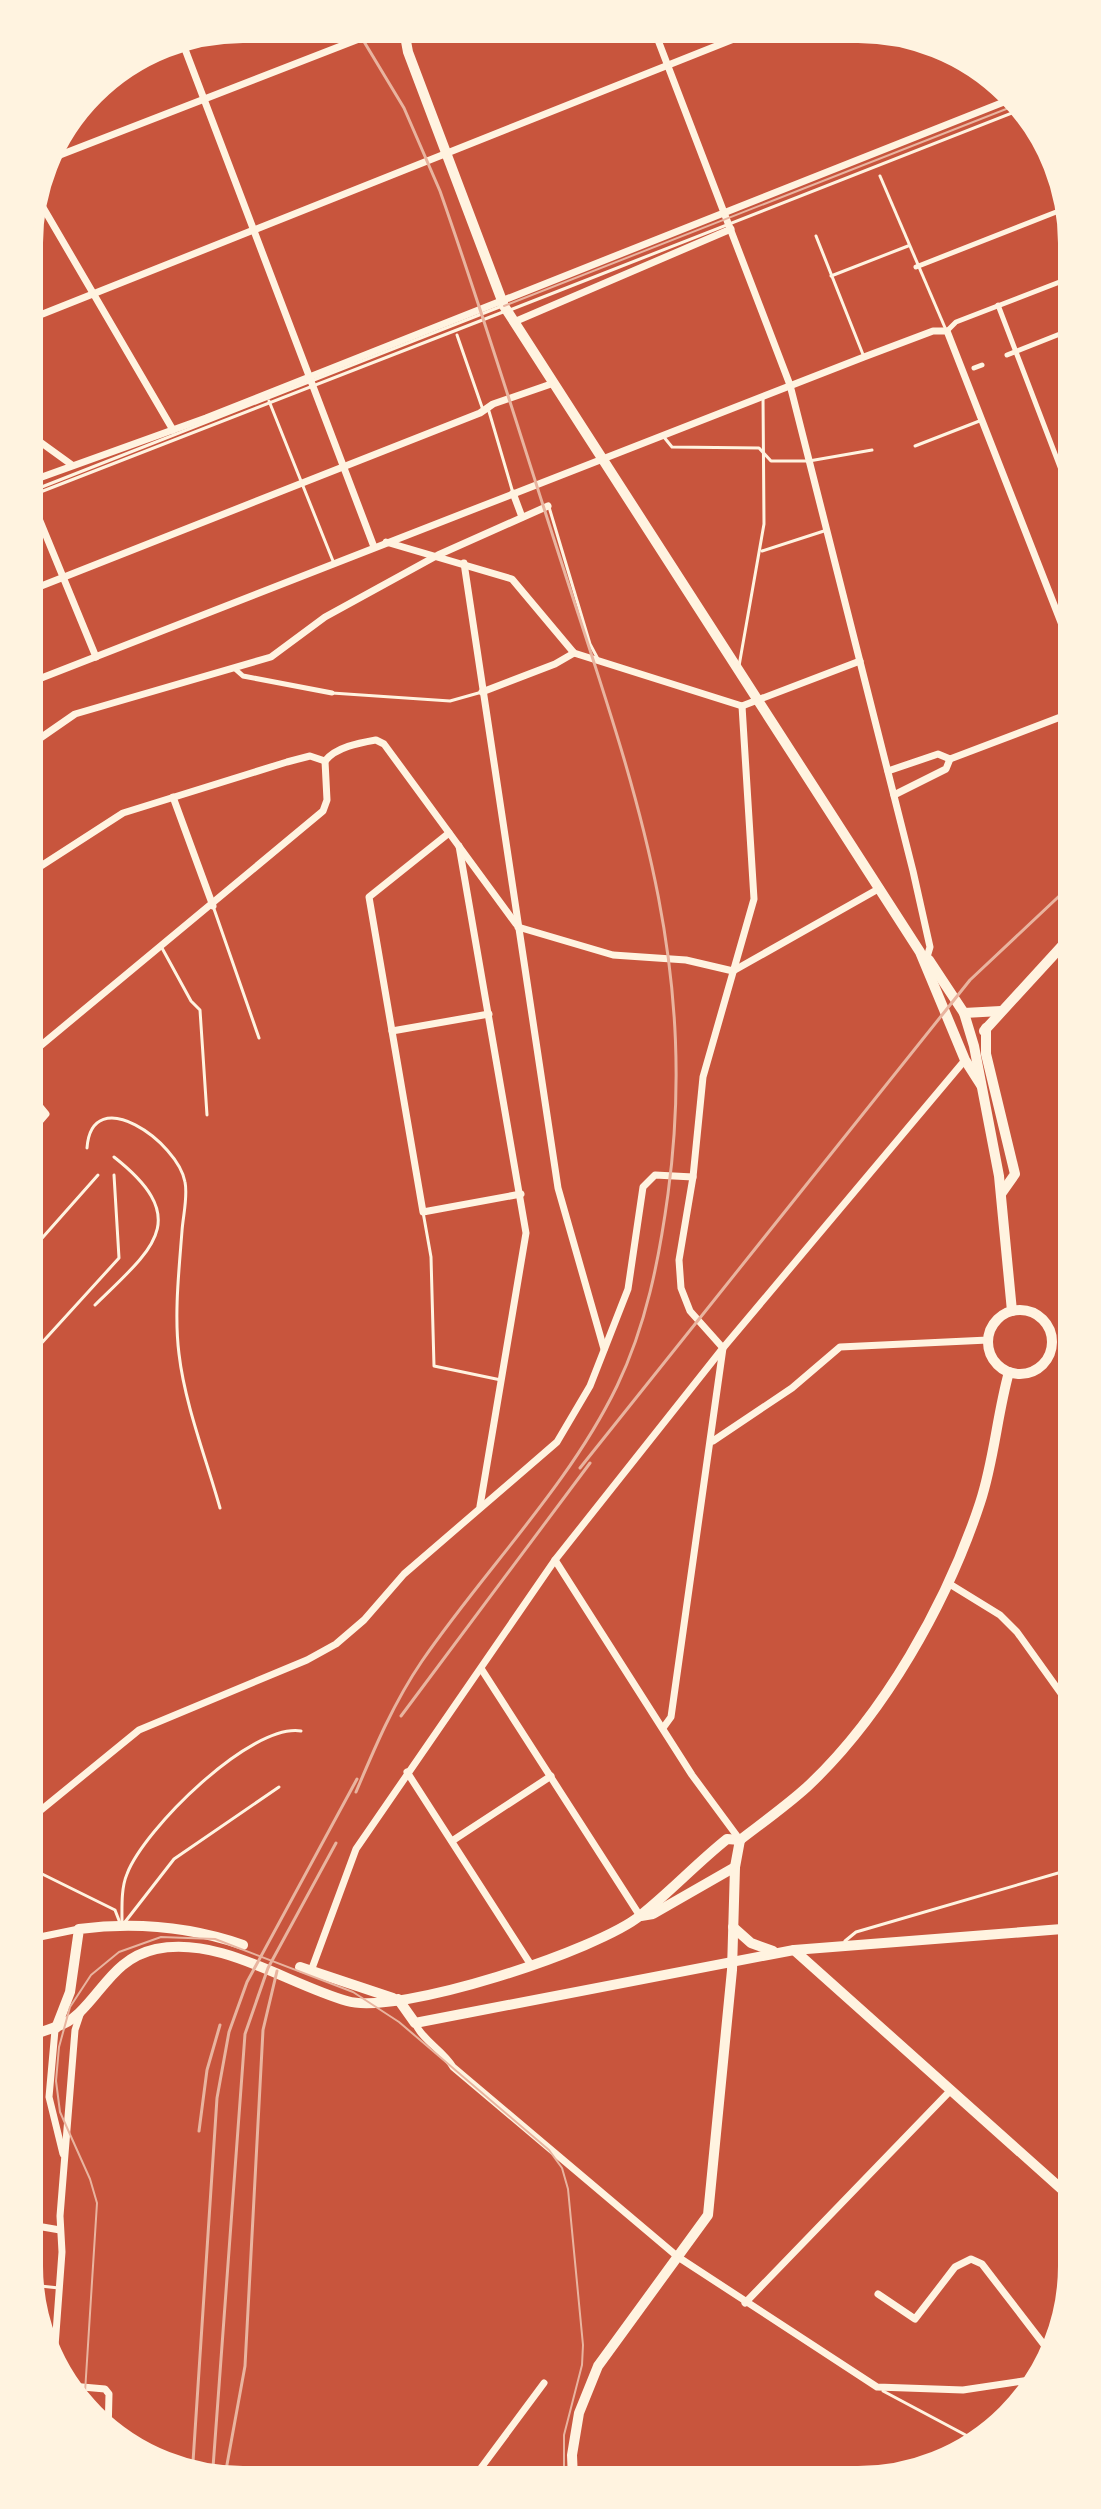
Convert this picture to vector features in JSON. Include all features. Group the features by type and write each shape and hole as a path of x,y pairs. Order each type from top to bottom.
{"main road":[{"path":"405,38 445,155 504,305 923,955 964,1013 974,1046 1001,1194 1012,1311"},
{"path":"965,1060 986,1028 1063,945"},
{"path":"923,955 965,1060 981,1085"},
{"path":"942,1000 960,1026 970,1031 986,1028"},
{"path":"964,1013 1001,1011"},
{"path":"986,1028 986,1054 1015,1174 1001,1194"},
{"path":"1012,1311 1036,1314 1049,1330 1051,1340 1050,1351 1039,1367 1019,1374 1009,1372 993,1360 988,1340 995,1321 1012,1311"},
{"path":"573,2471 575,2433 592,2379 610,2347 708,2215 733,1960 735,1867 740,1840 806,1788 847,1745 916,1645 948,1583 980,1502 1009,1372"},
{"path":"640,1916 727,1839 740,1840"},
{"path":"38,2034 55,2030 81,2012 111,1973 137,1955 154,1950 198,1948 351,2003 398,1999 460,1986 531,1965 640,1916 653,1914 735,1867"},
{"path":"55,2030 70,1992 79,1929 122,1926 191,1931 243,1945"},
{"path":"733,1927 751,1943 779,1952"},
{"path":"305,1969 365,1991 398,1999 415,2023 779,1952 1063,1929"},
{"path":"794,1950 1063,2190"}],"street":[{"path":"57,156 361,38"},
{"path":"657,38 790,385 926,929 930,947 923,955"},
{"path":"38,316 737,38"},
{"path":"184,47 374,547"},
{"path":"38,478 268,398 1006,101"},
{"path":"42,206 173,430"},
{"path":"916,267 1060,211"},
{"path":"514,322 730,226"},
{"path":"38,679 790,385 933,331 947,331 956,322 1063,281"},
{"path":"998,305 1063,475"},
{"path":"947,331 1063,628"},
{"path":"1007,355 1063,333"},
{"path":"974,368 982,365"},
{"path":"38,587 554,383"},
{"path":"38,440 72,465"},
{"path":"513,493 522,517"},
{"path":"38,740 75,714 271,657 325,617 438,555 548,506"},
{"path":"38,517 96,657"},
{"path":"386,542 512,579 574,653 742,706 860,661"},
{"path":"464,563 518,927 537,1027 558,1188 604,1349"},
{"path":"482,692 555,664 574,653"},
{"path":"234,668 243,676 332,693"},
{"path":"663,1728 671,1717 713,1441 723,1348 690,1311 681,1288 679,1260 693,1177 703,1077 754,899 742,706"},
{"path":"888,771 938,754 950,759 1063,716"},
{"path":"325,761 337,751 374,740 386,746 518,927 613,955 686,960 733,971 880,888"},
{"path":"38,868 123,813 301,758 317,757 325,761"},
{"path":"894,795 903,787 946,769 950,759"},
{"path":"38,1048 213,906 323,811 327,800 325,761"},
{"path":"173,797 213,906"},
{"path":"449,833 369,897 423,1212 521,1194"},
{"path":"459,846 521,1194 526,1244 479,1508"},
{"path":"392,1031 489,1014"},
{"path":"305,1969 356,1849 555,1560 723,1348 965,1060"},
{"path":"38,1105 46,1114 38,1123"},
{"path":"38,1812 139,1730 307,1660 336,1644 364,1620 404,1574 565,1431 590,1386 628,1289 643,1187 655,1175 693,1177"},
{"path":"713,1441 792,1388 840,1347 988,1340"},
{"path":"555,1560 663,1728 740,1840"},
{"path":"948,1583 1000,1615 1017,1632 1063,1696"},
{"path":"482,1670 640,1916"},
{"path":"407,1772 531,1965"},
{"path":"452,1841 551,1776"},
{"path":"38,1937 79,1929"},
{"path":"55,2346 64,2162 75,2030 81,2012"},
{"path":"415,2023 453,2067 678,2257 877,2387 963,2390 1028,2380"},
{"path":"55,2030 49,2097 64,2162"},
{"path":"745,2303 951,2090"},
{"path":"38,2226 60,2230"},
{"path":"878,2294 915,2319 955,2267 971,2259 982,2264 1046,2347"},
{"path":"479,2471 544,2383"},
{"path":"77,2387 105,2389 109,2394 108,2420"}],"lane":[{"path":"311,381 504,305 730,226 1015,112"},
{"path":"880,176 916,267 947,331"},
{"path":"816,236 864,357"},
{"path":"831,276 908,246"},
{"path":"311,381 504,305"},
{"path":"457,335 486,409 513,493"},
{"path":"739,668 760,551 763,396"},
{"path":"38,488 268,398 334,563"},
{"path":"915,446 982,420"},
{"path":"663,436 672,447 731,445 759,448 771,461 809,461 872,450"},
{"path":"548,506 590,644 598,659"},
{"path":"760,551 827,530"},
{"path":"332,693 436,702 482,692"},
{"path":"213,906 259,1038"},
{"path":"162,948 191,1001 200,1010 207,1115"},
{"path":"87,1148 90,1133 101,1121 113,1118 132,1123 164,1143 184,1178 179,1353 220,1508"},
{"path":"95,1305 137,1265 160,1220 157,1202 148,1188 114,1157"},
{"path":"38,1243 98,1175"},
{"path":"38,1347 119,1258 114,1175"},
{"path":"423,1212 431,1257 434,1366 502,1381"},
{"path":"122,1926 127,1874 151,1838 205,1776 247,1749 288,1729 301,1731"},
{"path":"122,1926 174,1859 279,1787"},
{"path":"38,1872 115,1910 122,1926"},
{"path":"839,1946 856,1932 1063,1872"},
{"path":"40,2287 60,2288"},
{"path":"877,2387 970,2437"}],"tram line":[{"path":"504,306 1011,107"},
{"path":"85,2396 97,2203 90,2179 60,2112 56,2081 59,2047 70,2007 91,1975 119,1952 161,1937 215,1939 353,1992 399,2022 549,2150 562,2168 568,2189 583,2345 582,2365 564,2435 564,2471"}],"railway":[{"path":"356,1792 412,1677 446,1627 575,1459 617,1386 644,1316 656,1268 668,1194 676,1108 675,1026 667,948 653,872 612,720 440,191 404,108 362,38"},
{"path":"580,1468 970,980 1063,892"},
{"path":"401,1716 590,1463"},
{"path":"193,2464 217,2098 229,2032 247,1982 357,1779"},
{"path":"213,2468 245,2034 268,1968 336,1843"},
{"path":"226,2470 245,2366 263,2030 277,1971"},
{"path":"199,2131 207,2070 220,2025"}]}
